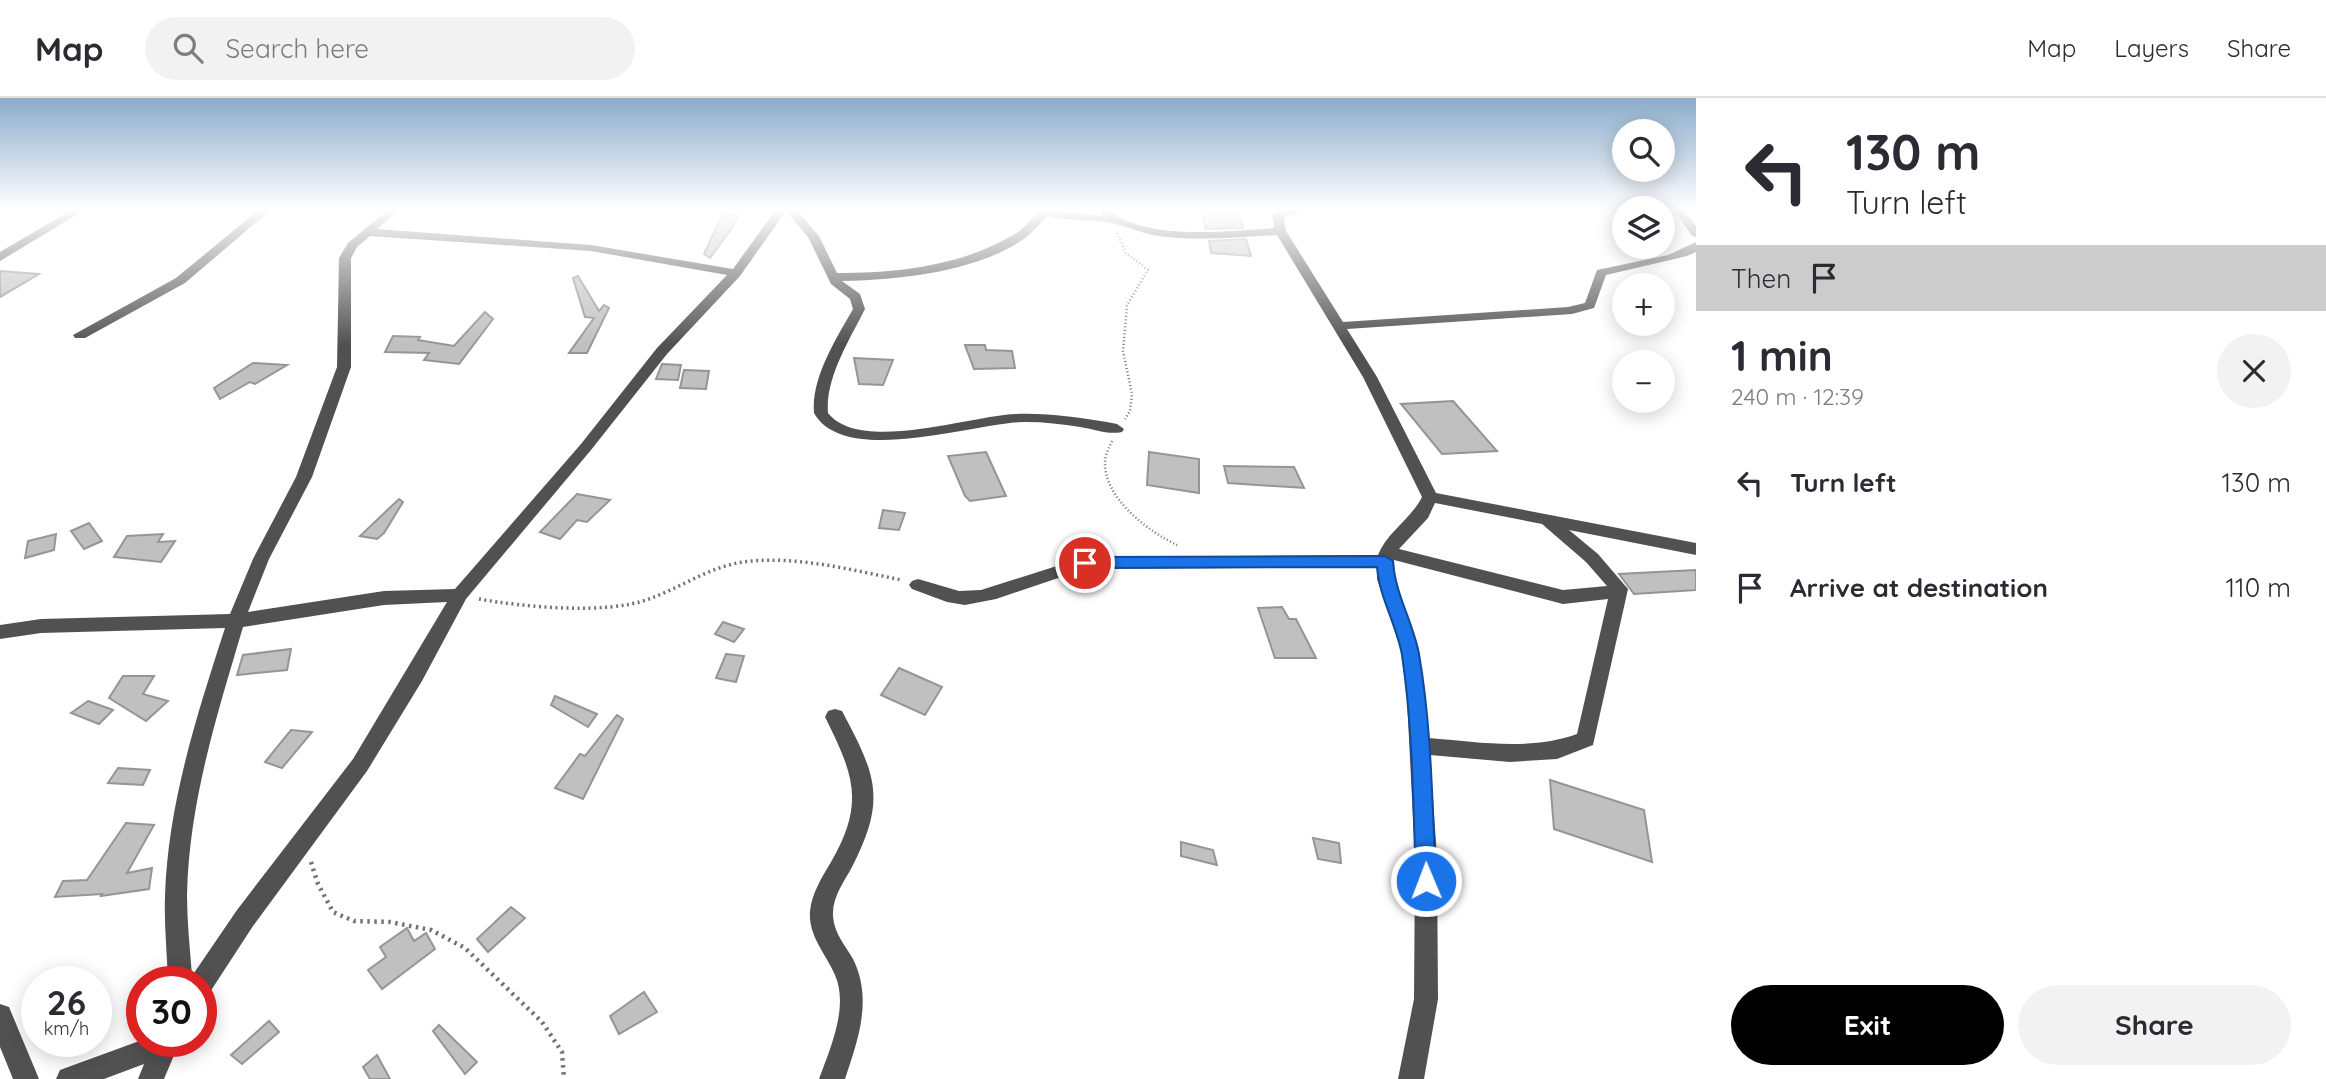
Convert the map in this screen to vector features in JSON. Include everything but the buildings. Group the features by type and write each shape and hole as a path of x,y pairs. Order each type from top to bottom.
{"street":[{"path":"80,335 177,283 213,254"},
{"path":"179,966 176,895 186,801 199,740 236,621 261,559 304,477 337,389 345,353 345,258 347,254"},
{"path":"629,254 736,273"},
{"path":"212,966 244,918 360,765 415,677 460,595 586,447 662,351 736,273 750,254"},
{"path":"822,254 833,277 856,297 859,309 840,345 822,397 820,409 823,418 833,425 872,435 894,437 1015,418 1059,420 1117,429"},
{"path":"833,277 896,276 945,266 978,254"},
{"path":"1299,254 1396,425 1430,497"},
{"path":"1340,326 1568,311 1590,305 1601,273 1615,267 1684,254"},
{"path":"1430,497 1696,549"},
{"path":"1411,1079 1426,999 1426,857 1420,746 1410,650 1386,579 1386,557 1422,514 1430,497"},
{"path":"1547,520 1592,558 1619,589"},
{"path":"918,584 964,598 1007,588 1065,566 1085,563 1386,557 1540,593 1583,597 1619,589"},
{"path":"1420,746 1510,753 1557,750 1586,739 1619,589"},
{"path":"0,632 41,626 236,621 384,598 460,595"},
{"path":"832,1079 846,1039 851,1000 846,972 829,942 822,921 823,901 862,823 866,803 865,782 856,756 835,717"},
{"path":"0,1016 26,1079"},
{"path":"69,1079 127,1057"},
{"path":"151,1079 161,1057"}],"path":[{"path":"1127,254 1148,270 1147,278 1128,303 1123,350 1132,384 1133,402 1130,413 1117,429 1104,461 1111,484 1126,506 1145,526 1184,548"},
{"path":"460,595 512,605 611,607 647,600 711,571 743,562 775,561 808,562 870,572 918,584"},
{"path":"304,840 318,884 333,912 354,921 390,922 431,930 465,948 542,1022 562,1052 564,1079"}],"route":[{"path":"1085,563 1385,561 1386,579 1410,650 1417,699 1426,881"}]}
